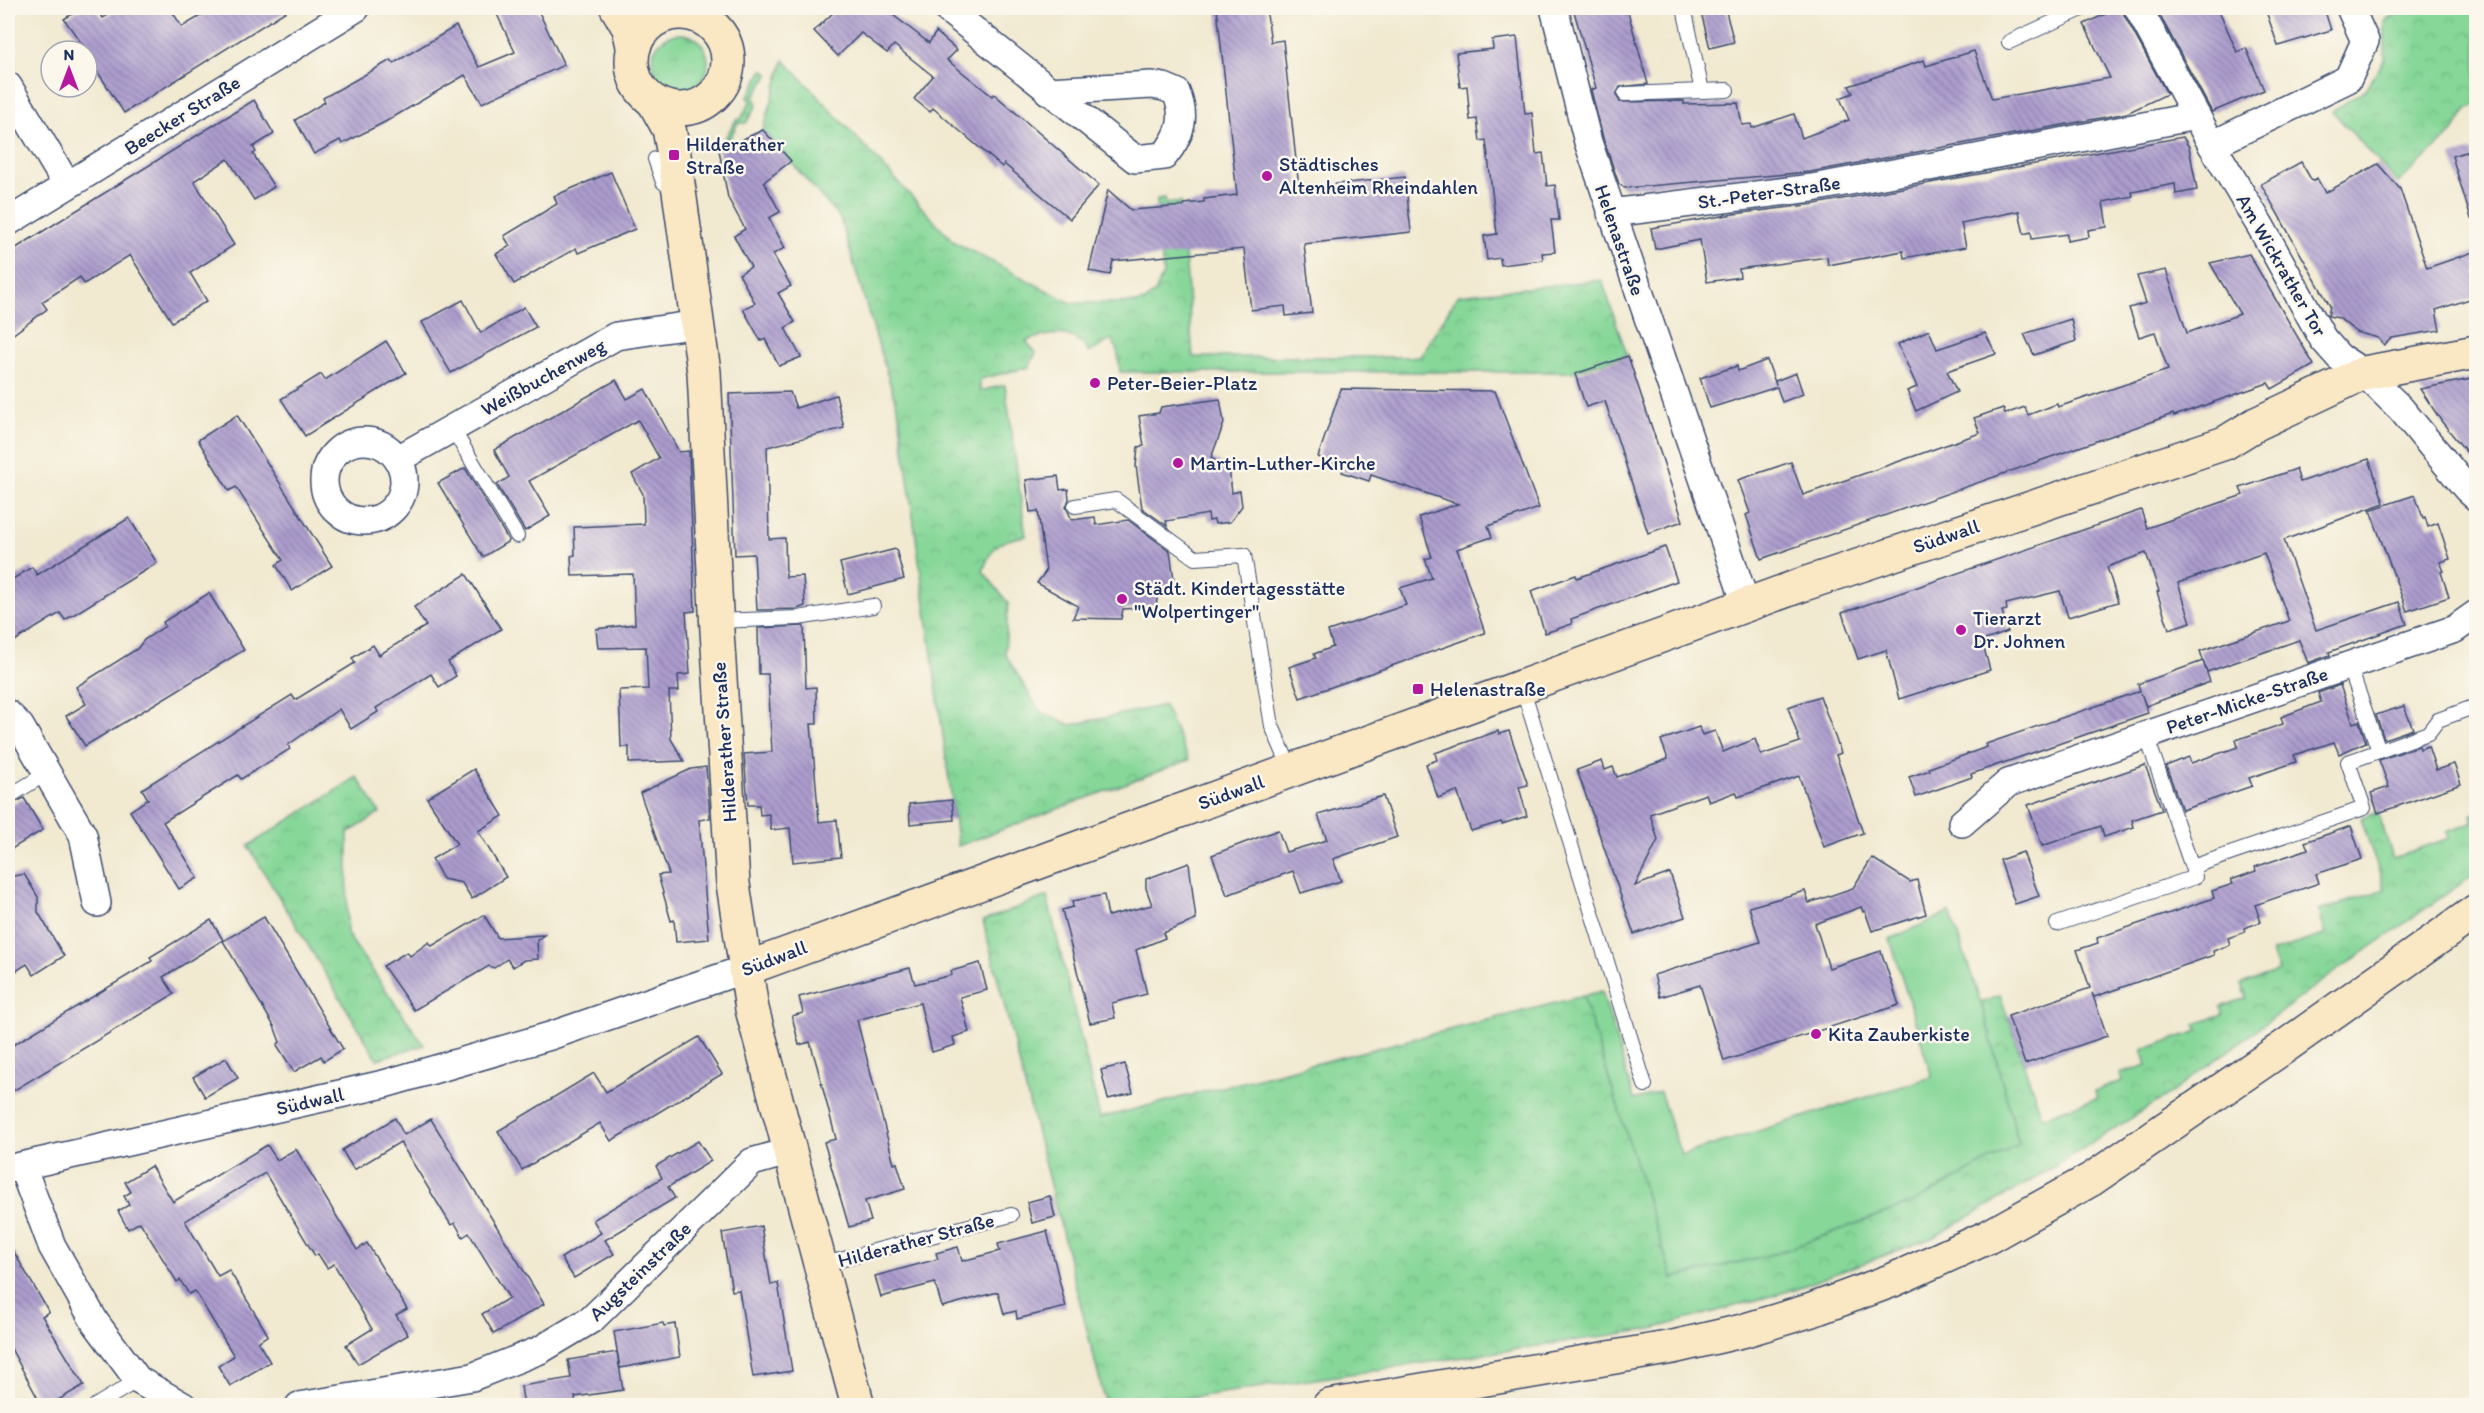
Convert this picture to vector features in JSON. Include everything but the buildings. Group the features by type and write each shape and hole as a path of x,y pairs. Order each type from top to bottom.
{"street":[{"name":"Beecker Straße","path":"8,222 356,8"},
{"path":"617,8 628,28 633,46"},
{"path":"946,8 1048,91"},
{"name":"Helenastraße","path":"1554,8 1584,96 1588,142 1746,604"},
{"name":"Am Wickrather Tor","path":"2138,8 2212,145 2261,227 2323,339 2339,357 2364,374"},
{"path":"2212,145 2348,79 2365,41 2350,8"},
{"path":"670,10 690,13 706,19 719,31 726,44 729,59 728,74 721,88 710,99 693,108 673,109 654,102 642,92 634,78 631,62 633,46 642,30 670,10"},
{"path":"8,86 67,185"},
{"name":"Hilderather Straße","path":"681,204 686,154 710,99"},
{"name":"Hilderather Straße","path":"654,102 669,129 704,372 716,621 733,884 745,969 752,1009 858,1406"},
{"name":"St.-Peter-Straße","path":"1611,213 1812,188 2196,116"},
{"name":"Weißbuchenweg","path":"398,459 616,336 698,324"},
{"name":"Südwall","path":"15,1167 384,1084 550,1036 745,969 1746,604 2224,443 2256,424 2364,374 2476,352"},
{"path":"2364,374 2401,409 2476,497"},
{"name":"Peter-Micke-Straße","path":"1962,823 2007,783 2456,628 2476,614"},
{"path":"8,714 20,726 83,835 96,903"},
{"path":"1329,1406 1673,1347 1742,1331 1812,1311 1893,1280 1989,1237 2092,1179 2476,911"},
{"name":"Augsteinstraße","path":"299,1406 472,1377 540,1350 592,1319 752,1162 791,1151"},
{"path":"15,1167 52,1246 95,1322 138,1380 183,1406"}],"lane":[{"path":"1684,8 1702,91"},
{"path":"2009,42 2084,8"},
{"path":"1625,94 1727,90"},
{"path":"655,159 663,182 681,204"},
{"path":"452,428 517,536"},
{"path":"1075,506 1116,500 1195,558 1244,555 1272,726 1291,770"},
{"path":"716,621 798,618 873,606"},
{"name":"Peter-Micke-Straße","path":"2349,665 2379,751"},
{"path":"1522,686 1645,1085"},
{"path":"2057,924 2195,877 2192,867 2364,808 2348,762 2428,733 2438,720 2476,706"},
{"name":"Peter-Micke-Straße","path":"2146,735 2192,867"},
{"path":"8,797 47,773"},
{"name":"Hilderather Straße","path":"821,1265 1011,1215"},
{"path":"95,1406 138,1380"}],"green space":[{"path":"2405,8 2476,8 2476,105 2467,109 2454,131 2398,183 2332,111 2366,89 2385,59 2385,20"},
{"path":"680,34 691,36 700,42 706,51 708,62 706,73 700,82 691,88 680,90 669,88 660,82 654,73 652,62 654,51 660,42 669,36"},
{"path":"784,60 954,242 1071,303 1136,303 1145,301 1156,291 1163,274 1157,199 1165,198 1166,204 1181,202 1193,357 1420,357 1458,295 1602,280 1627,355 1572,372 1120,372 1118,353 1112,339 1089,353 1076,339 1069,336 1052,335 1026,341 1036,353 1029,367 980,379 980,391 1005,385 1026,536 998,545 990,555 983,571 1008,603 1005,654 1040,712 1071,725 1164,705 1189,760 958,846 899,413 840,218 763,130"},
{"path":"763,70 769,74 754,97 757,105 746,123 738,123 726,146 719,149 736,120 741,119 751,100 748,97"},
{"path":"357,777 380,813 348,833 347,934 424,1045 377,1059 248,846"},
{"path":"2378,812 2393,858 2449,838 2447,832 2474,822 2472,815 2476,813 2476,873 2331,975 2167,1096 2029,1182 1934,1237 1789,1291 1652,1329 1134,1406 1106,1405 983,921 1047,896 1100,1118 1583,996 1673,1278 2019,1145 1981,1003 2000,995 2042,1117 2097,1098 2095,1091 2122,1081 2120,1074 2147,1065 2142,1050 2198,1031 2195,1024 2223,1015 2220,1007 2246,998 2241,984 2278,971 2272,952 2326,934 2319,911 2385,889 2361,819"},
{"path":"1950,912 1981,1003 2019,1144 1914,1202 1778,1253 1672,1278 1583,996 1602,991 1634,1100 1660,1092 1681,1155 1932,1077 1890,939"}],"place":[{"name":"Hilderather Straße","path":"674,155"},
{"name":"Städtisches Altenheim Rheindahlen","path":"1267,176"},
{"name":"Peter-Beier-Platz","path":"1095,383"},
{"name":"Martin-Luther-Kirche","path":"1178,463"},
{"name":"Städt. Kindertagesstätte \"Wolpertinger\"","path":"1122,599"},
{"name":"Tierarzt Dr. Johnen","path":"1961,630"},
{"name":"Helenastraße","path":"1418,689"},
{"name":"Kita Zauberkiste","path":"1816,1034"}]}
